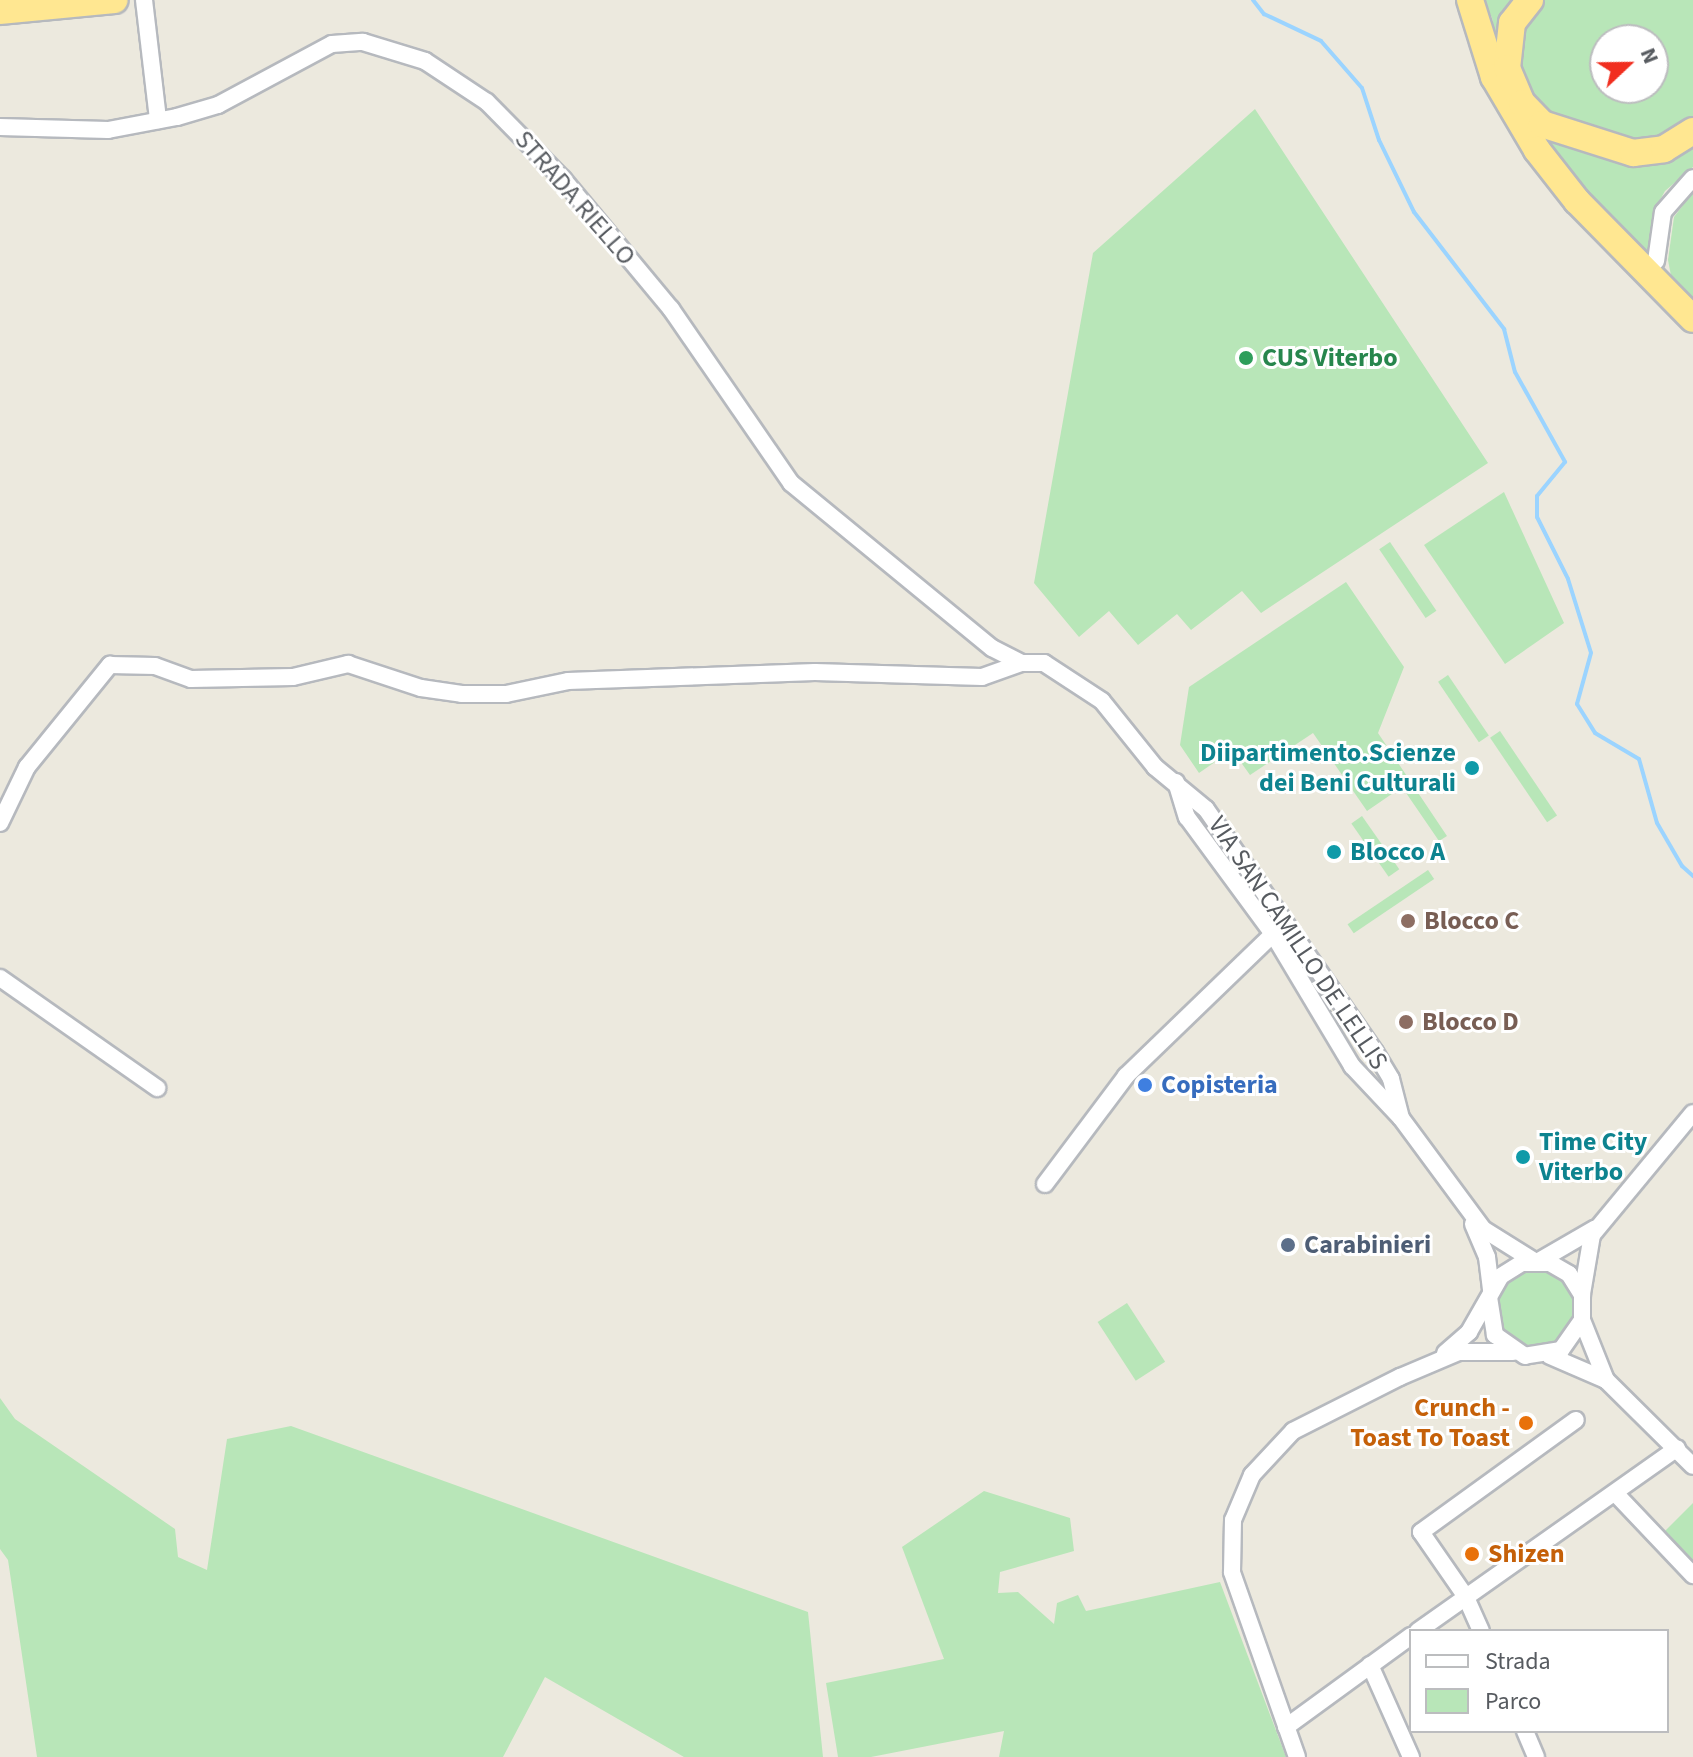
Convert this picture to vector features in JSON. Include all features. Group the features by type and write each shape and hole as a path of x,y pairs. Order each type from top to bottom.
{"highway":[{"path":"0,11 114,0"},
{"path":"1470,0 1508,108 1577,201 1693,319"},
{"path":"1530,0 1512,23 1507,68 1522,103 1542,124 1633,153 1664,149 1693,131"},
{"path":"1656,261 1666,294"}],"street":[{"path":"144,0 158,120"},
{"name":"STRADA RIELLO","path":"0,127 108,130 158,120 218,105 332,44 363,42 425,61 487,102 563,179 671,309 791,483 992,648 1023,663"},
{"path":"1656,261 1663,212 1693,178"},
{"path":"0,823 27,767 110,665 155,666 191,679 293,677 348,664 421,688 506,694 568,681 815,672 982,677 1023,663"},
{"name":"VIA SAN CAMILLO DE LELLIS","path":"1023,663 1044,663 1102,701 1155,767 1176,780 1206,809 1375,1052 1391,1079 1401,1118"},
{"name":"VIA SAN CAMILLO DE LELLIS","path":"1176,780 1187,817 1273,934 1352,1066 1401,1118 1465,1208 1483,1245 1490,1295"},
{"path":"1045,1184 1126,1076 1273,934"},
{"path":"0,978 157,1088"},
{"path":"1437,1359 1469,1332 1490,1295 1511,1268 1574,1245 1599,1225 1693,1113"},
{"name":"VIA SAN CAMILLO DE LELLIS","path":"1465,1208 1503,1245 1537,1261"},
{"path":"1599,1225 1587,1256 1582,1320 1606,1380"},
{"path":"1537,1261 1562,1268 1582,1295"},
{"path":"1490,1295 1495,1335 1513,1352"},
{"path":"1550,1356 1571,1342 1582,1320"},
{"path":"1297,1757 1232,1572 1229,1547 1239,1500 1266,1455 1293,1431 1437,1359 1478,1349 1513,1352 1550,1356 1606,1380 1693,1466"},
{"path":"1480,1629 1466,1597 1421,1532 1576,1420"},
{"path":"1421,1629 1677,1448"},
{"path":"1616,1494 1693,1575"},
{"path":"1286,1727 1409,1637"},
{"path":"1370,1665 1411,1757"},
{"path":"1526,1733 1536,1757"}],"green space":[{"path":"1484,0 1519,0 1497,43 1492,18"},
{"path":"1542,0 1693,0 1693,118 1661,139 1634,143 1541,114 1520,82 1519,27"},
{"name":"CUS Viterbo","path":"1255,109 1488,463 1261,613 1242,591 1191,630 1177,614 1138,645 1109,611 1079,637 1034,583 1093,253"},
{"path":"1538,129 1587,148 1693,139 1693,167 1665,191 1655,209 1647,262 1583,196"},
{"path":"1693,192 1693,305 1672,281 1668,260 1674,217"},
{"path":"1504,492 1564,623 1505,664 1424,545"},
{"path":"1390,542 1436,611 1426,618 1379,549"},
{"path":"1346,582 1404,667 1378,733 1447,836 1439,841 1402,787 1367,811 1313,733 1250,775 1235,754 1228,753 1199,773 1180,745 1189,687"},
{"path":"1448,675 1489,736 1479,742 1438,682"},
{"path":"1500,731 1557,816 1547,822 1490,738"},
{"path":"1362,816 1399,869 1389,877 1351,823"},
{"path":"1428,870 1434,879 1354,933 1348,924"},
{"path":"1535,1270 1550,1273 1562,1282 1571,1294 1574,1309 1571,1324 1562,1336 1550,1345 1535,1348 1520,1345 1508,1336 1499,1324 1496,1309 1499,1294 1508,1282 1520,1273"},
{"path":"1127,1303 1165,1362 1136,1381 1098,1322"},
{"path":"0,1398 15,1419 175,1529 178,1557 207,1570 227,1439 291,1426 808,1612 823,1757 684,1757 545,1677 503,1757 37,1757 8,1560 0,1549"},
{"path":"984,1491 1070,1518 1074,1551 1000,1572 998,1593 1018,1592 1054,1624 1057,1603 1078,1595 1086,1611 1220,1582 1286,1757 999,1757 1004,1731 871,1757 838,1757 826,1683 944,1659 902,1547"},
{"path":"1693,1503 1693,1563 1664,1532"}],"waterway":[{"path":"1253,0 1264,14 1321,41 1362,88 1379,140 1414,212 1504,329 1515,372 1565,462 1537,496 1537,517 1568,579 1591,653 1577,704 1595,733 1639,759 1657,823 1682,866 1693,876"}],"place":[{"name":"CUS Viterbo","path":"1246,358"},
{"name":"Diipartimento.Scienze dei Beni Culturali","path":"1472,768"},
{"name":"Blocco A","path":"1334,852"},
{"name":"Blocco C","path":"1408,921"},
{"name":"Blocco D","path":"1406,1022"},
{"name":"Copisteria","path":"1145,1085"},
{"name":"Time City Viterbo","path":"1523,1157"},
{"name":"Carabinieri","path":"1288,1245"},
{"name":"Crunch - Toast To Toast","path":"1526,1423"},
{"name":"Shizen","path":"1472,1554"}]}
